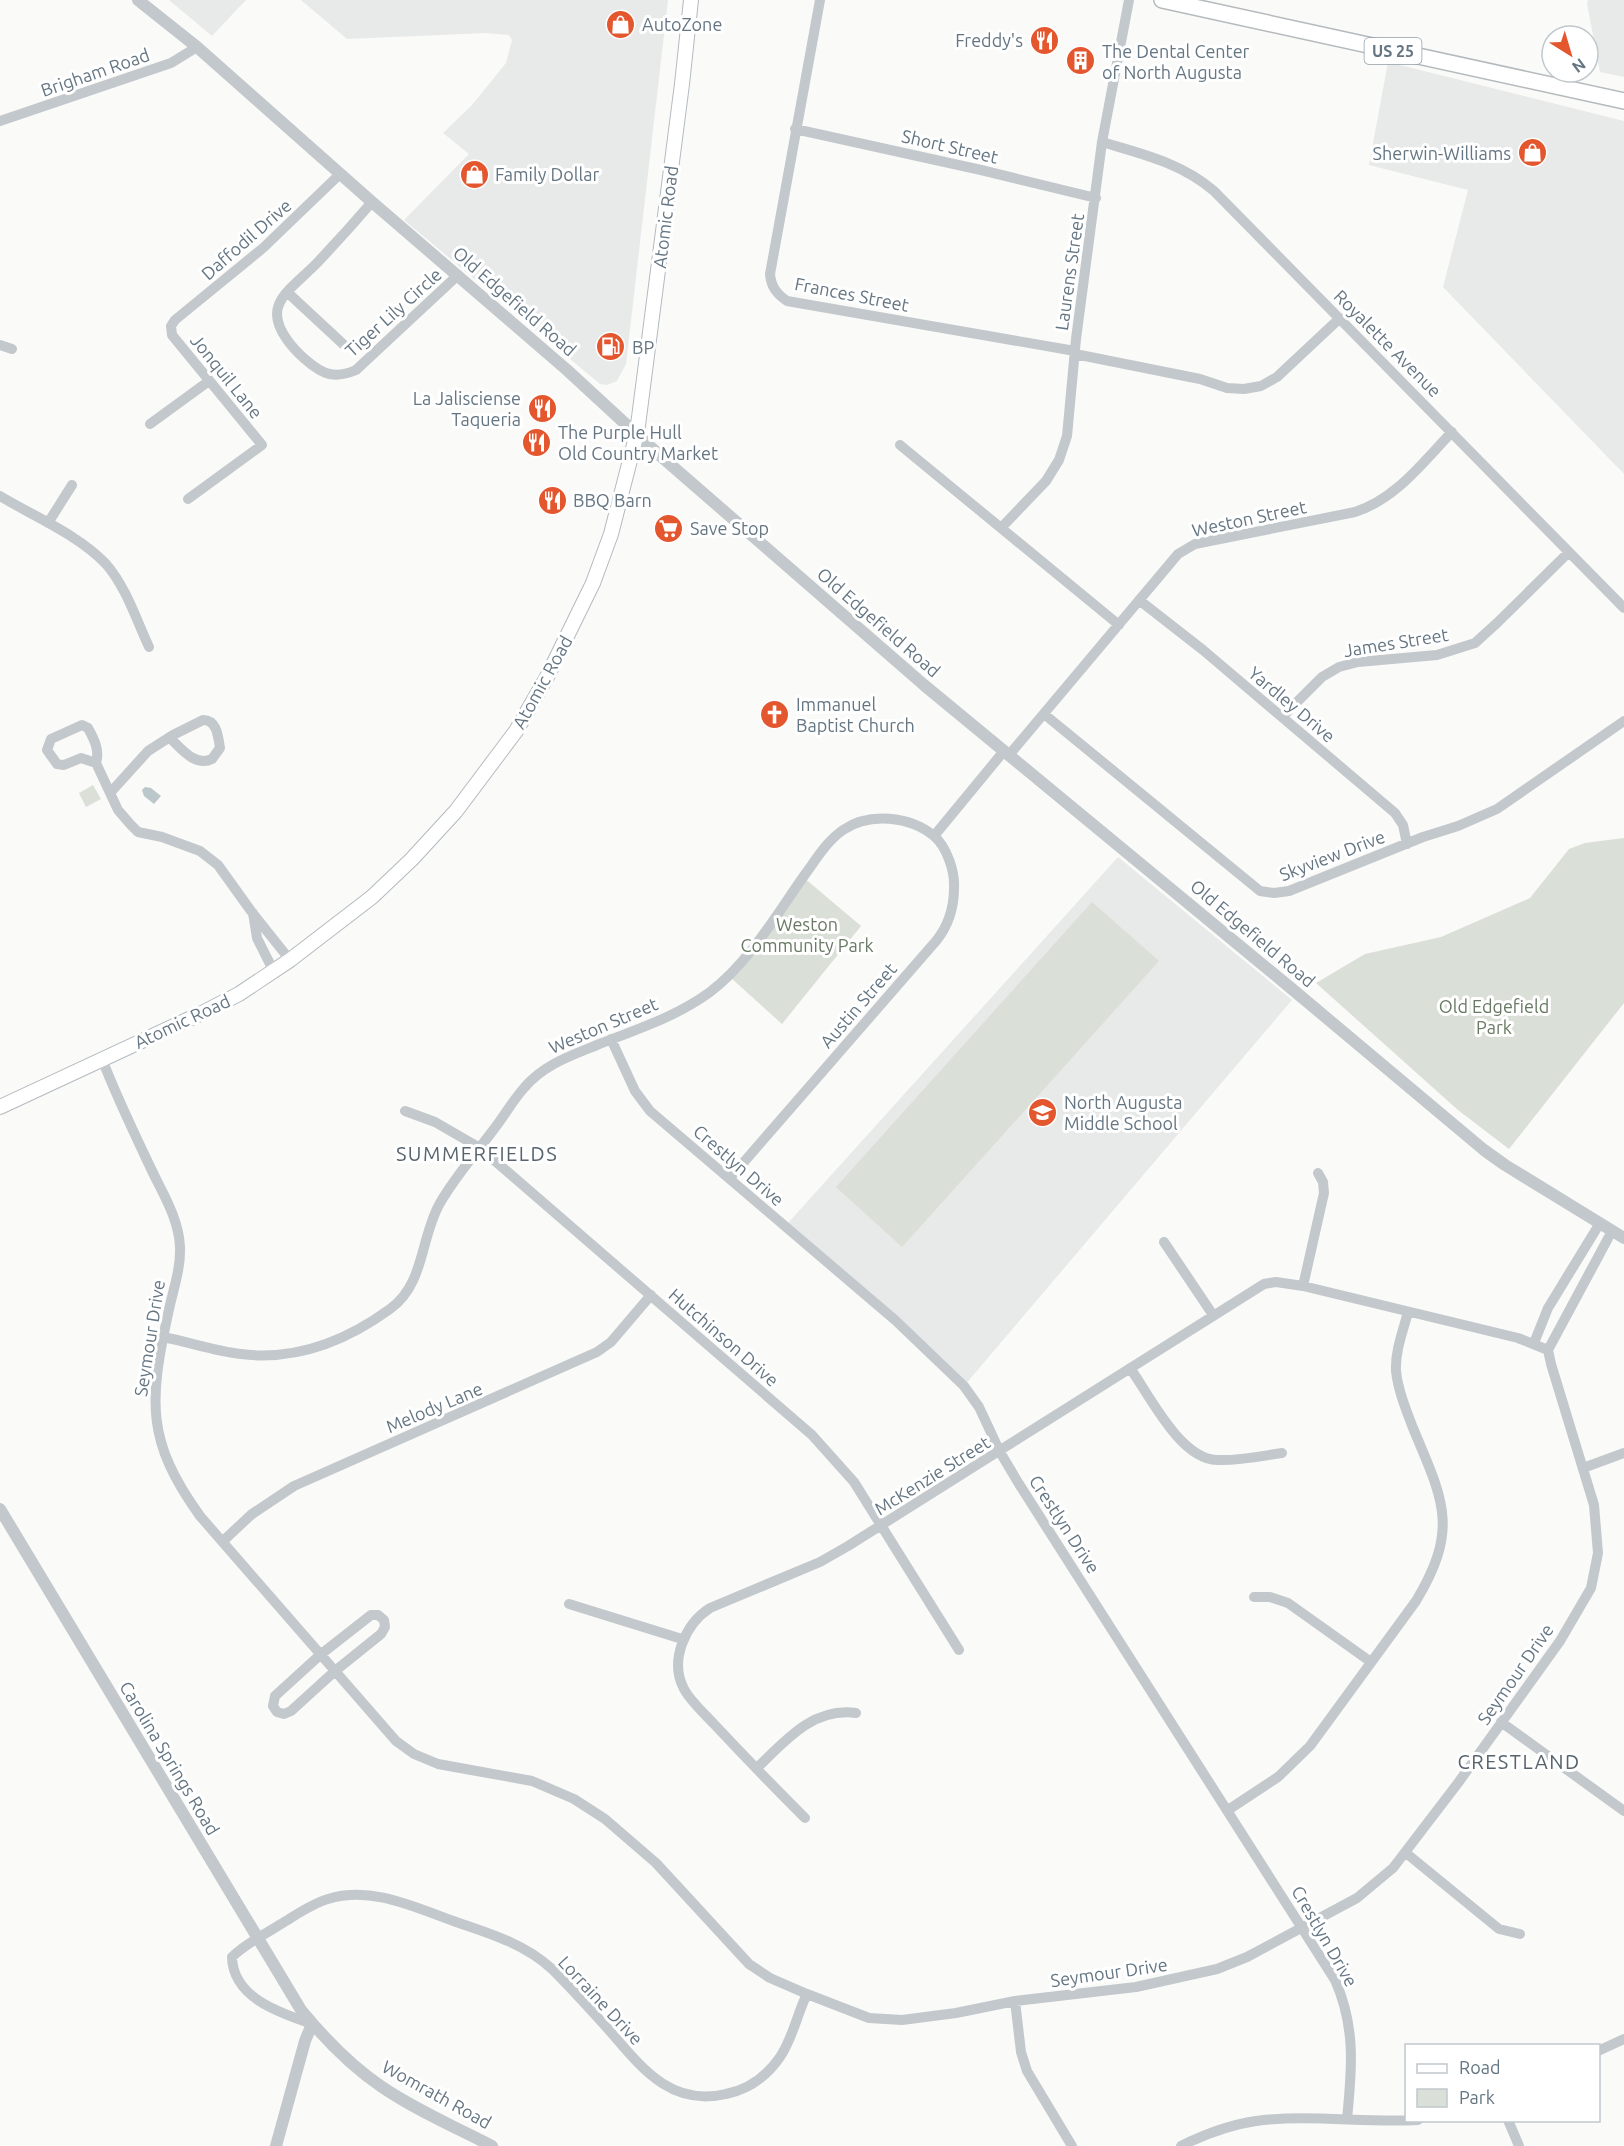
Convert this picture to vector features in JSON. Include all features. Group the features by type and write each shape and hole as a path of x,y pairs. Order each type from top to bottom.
{"main road":[{"name":"Atomic Road","path":"0,1107 230,999 290,960 372,897 412,859 456,811 516,731 547,677 593,583 611,534 637,433 691,0"},
{"name":"US 25","path":"1162,0 1624,101"}],"street":[{"name":"Old Edgefield Road","path":"138,0 197,47 917,679 1484,1150 1505,1166 1624,1238"},
{"name":"Frances Street","path":"820,0 770,274 772,286 787,301 1075,352 1200,379 1227,388 1244,389 1261,386 1277,377 1340,318"},
{"name":"Laurens Street","path":"1001,528 1046,481 1059,460 1067,436 1075,352 1102,142 1129,0"},
{"name":"Brigham Road","path":"0,121 171,63 197,47"},
{"name":"Short Street","path":"795,129 1096,198"},
{"name":"Royalette Avenue","path":"1102,142 1172,163 1204,182 1624,608"},
{"name":"Daffodil Drive","path":"171,326 263,248 340,174"},
{"name":"Tiger Lily Circle","path":"372,202 279,303 277,315 281,329 304,359 330,375 343,375 356,370 458,275"},
{"path":"287,292 343,344"},
{"name":"Jonquil Lane","path":"171,326 171,335 262,445 188,500"},
{"path":"0,345 12,350"},
{"path":"150,424 209,381"},
{"name":"Weston Street","path":"163,1337 238,1354 268,1355 307,1351 346,1335 388,1310 410,1288 415,1279 433,1216 448,1191 519,1093 535,1076 555,1063 677,1012 711,991 735,969 823,849 844,830 863,821 883,818 913,824 934,836 1044,714 1172,559 1185,549 1195,544 1355,512 1376,504 1395,491 1452,432"},
{"path":"900,445 1119,625"},
{"path":"48,524 72,485"},
{"path":"0,496 88,548 106,564 119,584 149,647"},
{"name":"James Street","path":"1282,717 1322,677 1339,667 1358,662 1437,655 1475,643 1569,552"},
{"name":"Yardley Drive","path":"1139,600 1203,650 1395,813 1403,825 1407,844"},
{"name":"Skyview Drive","path":"1044,714 1260,891 1274,894 1289,891 1497,809 1624,721"},
{"path":"110,793 148,751 173,735 203,720 210,721 218,733 219,752 209,761 199,761 171,739 173,735"},
{"path":"96,762 81,758 64,765 57,764 47,750 48,742 78,726 85,726 90,731 99,754 96,762 118,810 138,832 162,837 193,848 218,865 290,960"},
{"name":"Austin Street","path":"730,1178 942,933 951,916 954,879 945,851 934,836"},
{"path":"251,911 259,944 273,970"},
{"name":"Crestlyn Drive","path":"611,1039 631,1083 642,1101 659,1119 895,1320 964,1386 979,1407 1000,1452 1019,1484 1335,1980 1345,2006 1350,2029 1352,2056 1347,2119"},
{"name":"Seymour Drive","path":"102,1059 114,1092 165,1197 177,1233 180,1248 154,1399 160,1442 183,1492 200,1516 396,1741 414,1754 451,1768 532,1781 557,1790 598,1814 657,1863 749,1964 770,1978 869,2018 891,2020 956,2013 1015,2001 1136,1987 1202,1974 1232,1963 1302,1928 1357,1898 1383,1878 1406,1853 1560,1641 1594,1582 1598,1553 1598,1529 1594,1505 1548,1350"},
{"name":"Hutchinson Drive","path":"405,1111 435,1122 480,1148 827,1450 854,1482 959,1650"},
{"path":"1303,1286 1324,1193 1323,1182 1318,1173"},
{"path":"1600,1223 1548,1308 1534,1343 1548,1350 1612,1231"},
{"path":"1164,1242 1212,1315"},
{"name":"McKenzie Street","path":"682,1639 696,1620 710,1608 820,1562 882,1527 1264,1284 1276,1282 1303,1286 1534,1343"},
{"name":"Melody Lane","path":"223,1540 259,1509 294,1486 597,1352 611,1342 651,1295"},
{"path":"1228,1810 1278,1777 1298,1759 1350,1693 1430,1578 1441,1546 1443,1512 1439,1490 1407,1412 1397,1380 1398,1351 1408,1312"},
{"path":"1130,1368 1168,1425 1182,1443 1194,1453 1217,1460 1282,1453"},
{"path":"1583,1468 1624,1453"},
{"name":"Carolina Springs Road","path":"0,1509 256,1939 312,2024"},
{"path":"1254,1598 1270,1597 1288,1603 1371,1662"},
{"path":"569,1604 682,1639 679,1667 684,1689 805,1818"},
{"path":"374,1614 381,1617 385,1628 381,1634 291,1711 280,1714 274,1709 275,1696 321,1655 367,1617 374,1614"},
{"path":"757,1768 804,1725 829,1714 856,1713"},
{"path":"1501,1722 1620,1808 1624,1796"},
{"path":"1406,1853 1499,1929 1520,1934"},
{"name":"Lorraine Drive","path":"312,2024 274,2011 263,2004 247,1990 234,1971 232,1957 242,1947 313,1905 328,1899 353,1894 378,1896 510,1942 551,1969 649,2075 674,2090 703,2097 733,2093 754,2084 768,2072 785,2050 807,1994"},
{"path":"1015,2001 1021,2052 1027,2071 1072,2146"},
{"path":"276,2146 305,2041 312,2024"},
{"name":"Womrath Road","path":"312,2024 352,2063 381,2086 428,2114 492,2146"},
{"path":"1600,2051 1624,2040"},
{"path":"1181,2146 1213,2131 1257,2121 1347,2119 1405,2121"},
{"path":"1508,2122 1519,2146"}],"shaded area":[{"path":"169,0 246,0 212,36"},
{"path":"301,0 668,0 626,364 617,381 607,385 600,384 404,220 469,154 443,133 472,105 506,63 512,40 509,35 486,33 347,39"},
{"path":"1588,0 1624,0 1624,77 1600,72 1600,24 1591,24"},
{"path":"1388,62 1624,121 1624,474 1443,287 1468,190 1369,165"},
{"path":"145,787 151,788 161,796 154,804 144,796 142,790"},
{"name":"North Augusta Middle School","path":"1118,857 1292,1000 964,1386 788,1223"}],"green space":[{"path":"93,785 101,799 86,807 79,793"},
{"name":"Old Edgefield Park","path":"1624,838 1624,1003 1509,1149 1458,1110 1316,983 1365,954 1441,937 1530,898 1569,849 1585,843"},
{"name":"Weston Community Park","path":"803,877 861,926 782,1024 731,978"},
{"path":"1092,902 1159,961 902,1247 836,1187"}],"place":[{"name":"AutoZone","path":"621,24"},
{"name":"Freddy's","path":"1044,40"},
{"name":"The Dental Center of North Augusta","path":"1081,61"},
{"name":"Sherwin-Williams","path":"1532,153"},
{"name":"Family Dollar","path":"474,174"},
{"name":"BP","path":"611,347"},
{"name":"La Jalisciense Taqueria","path":"542,408"},
{"name":"The Purple Hull Old Country Market","path":"537,442"},
{"name":"BBQ Barn","path":"552,500"},
{"name":"Save Stop","path":"669,528"},
{"name":"Immanuel Baptist Church","path":"775,714"},
{"name":"North Augusta Middle School","path":"1043,1112"}],"district":[{"name":"SUMMERFIELDS","path":"477,1153"},
{"name":"CRESTLAND","path":"1519,1761"}]}
